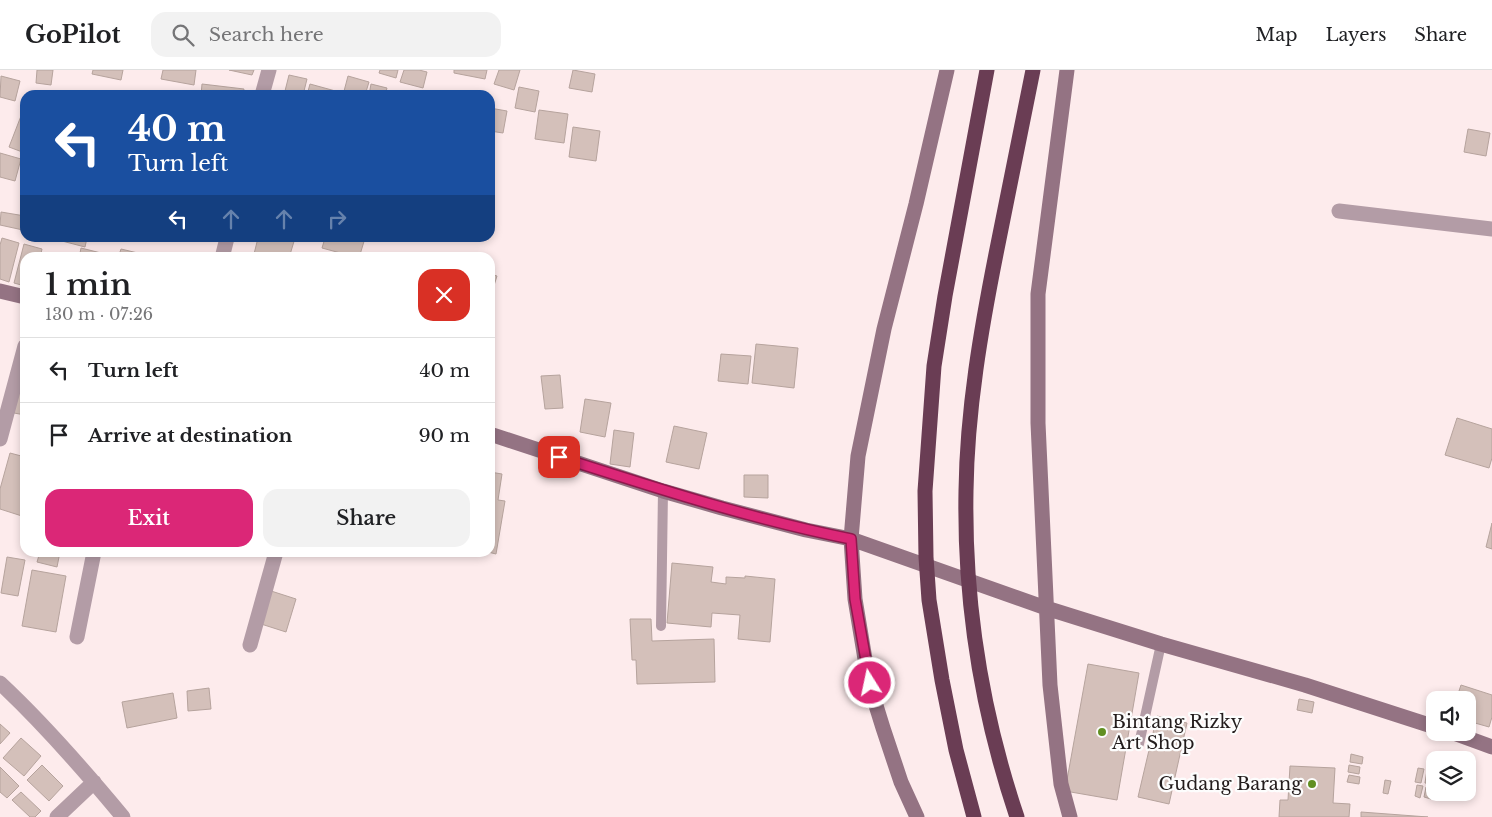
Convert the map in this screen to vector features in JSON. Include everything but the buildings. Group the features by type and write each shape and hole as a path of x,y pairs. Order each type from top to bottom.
{"highway":[{"path":"974,817 956,750 929,600 925,491 934,366 945,296 987,70"},
{"path":"1017,817 1006,785 987,706 971,613 966,490 976,366 986,305 1033,70"}],"street":[{"path":"263,90 269,70"},
{"path":"917,817 898,773 870,683 855,599 851,539 858,456 884,329 948,70"},
{"path":"1067,70 1038,294 1038,423 1050,685 1061,784 1070,817"},
{"path":"1339,211 1492,229"},
{"path":"0,291 20,296"},
{"path":"0,439 20,365"},
{"path":"495,436 663,491 806,530 851,539 1046,608 1161,644 1305,685 1426,724"},
{"path":"77,638 93,557"},
{"path":"250,645 275,557"},
{"path":"3,690 52,735 123,817"},
{"path":"1476,741 1492,746"},
{"path":"57,817 94,782"}],"lane":[{"path":"661,626 663,491"},
{"path":"1139,744 1161,644"}],"place":[{"name":"Bintang Rizky Art Shop","path":"1102,732"},
{"name":"Gudang Barang","path":"1312,784"}],"route":[{"path":"559,457 722,508 806,530 851,539 855,599 870,683"}]}
